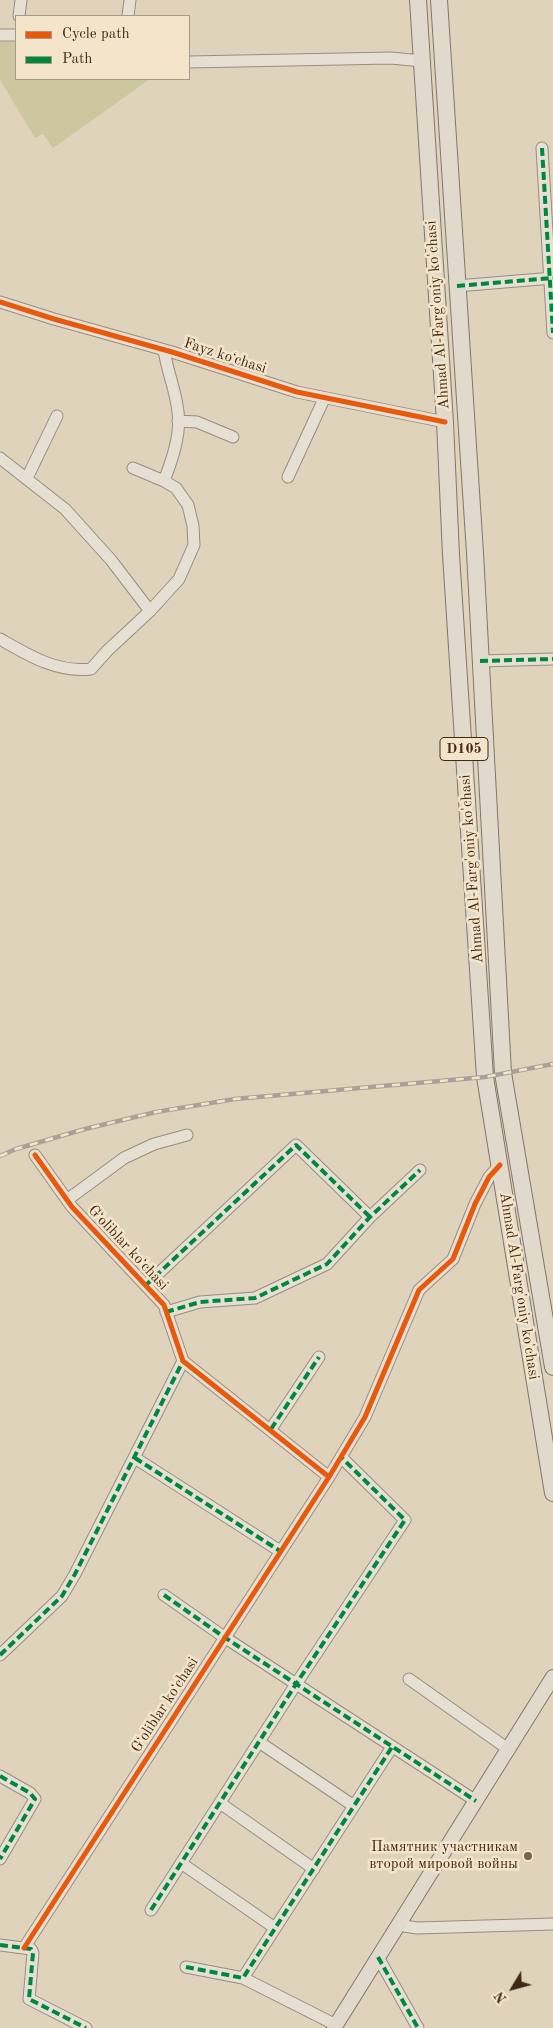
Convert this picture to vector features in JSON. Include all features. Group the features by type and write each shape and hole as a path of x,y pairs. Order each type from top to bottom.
{"highway":[{"name":"Ahmad Al-Farg'oniy ko'chasi","path":"418,0 484,1068 547,1420 553,1493"},
{"name":"Ahmad Al-Farg'oniy ko'chasi","path":"440,0 457,286 476,553 480,661 503,1074 553,1367"},
{"path":"451,554 476,553"}],"main road":[{"path":"335,2026 553,1677"}],"street":[{"path":"19,15 21,0"},
{"path":"128,15 130,0"},
{"path":"0,34 15,35"},
{"path":"190,62 391,58 422,60"},
{"path":"542,148 553,332"},
{"path":"457,286 551,278"},
{"name":"Fayz koʻchasi","path":"0,302 324,399 445,422"},
{"path":"164,350 179,414 172,459 164,481"},
{"path":"288,477 324,399"},
{"path":"27,478 57,416"},
{"path":"178,421 197,422 232,437"},
{"path":"0,458 66,509 88,533 150,611"},
{"path":"0,639 50,665 79,670 91,669 107,651 150,611 179,579 194,545 193,526 188,505 176,488 133,468"},
{"path":"480,661 553,659"},
{"path":"66,1200 124,1158 154,1144 187,1136"},
{"path":"146,1285 296,1145 370,1217"},
{"name":"Gʻoliblar koʻchasi","path":"35,1155 66,1200 164,1305 183,1361"},
{"name":"Gʻoliblar koʻchasi","path":"24,1948 329,1477 365,1417 419,1290 453,1259 478,1197 489,1177 500,1165"},
{"path":"166,1312 200,1302 255,1298 327,1264 370,1217 420,1170"},
{"path":"270,1430 319,1357"},
{"path":"0,1655 62,1596 84,1560 183,1361 329,1477"},
{"path":"151,1910 296,1684 405,1520 341,1457"},
{"path":"135,1458 280,1551"},
{"path":"164,1595 224,1637 476,1801"},
{"path":"410,1679 508,1749"},
{"path":"259,1742 354,1806"},
{"path":"243,1978 392,1747"},
{"path":"0,1776 30,1793 35,1800 0,1859"},
{"path":"220,1803 314,1869"},
{"path":"181,1863 276,1928"},
{"path":"398,1925 417,1928 553,1924"},
{"path":"0,1945 31,1949 33,1953 29,1999 86,2028"},
{"path":"378,1957 418,2028"},
{"path":"186,1967 243,1978 335,2026"}],"shaded area":[{"path":"0,42 15,42 15,80 149,80 53,148 43,134 35,138 0,80"}],"railway":[{"path":"0,1156 16,1149 85,1129 156,1112 235,1099 485,1077 553,1064"}],"marked path":[{"path":"542,148 553,333"},
{"path":"457,286 553,278"},
{"path":"480,661 553,659"},
{"path":"146,1285 296,1145 370,1217"},
{"path":"166,1312 200,1302 255,1298 327,1264 370,1217 420,1170"},
{"path":"271,1429 319,1357"},
{"path":"0,1655 62,1596 183,1361"},
{"path":"151,1910 296,1684 405,1520 341,1457"},
{"path":"135,1458 280,1551"},
{"path":"164,1595 224,1637 476,1801"},
{"path":"186,1967 243,1978 392,1747"},
{"path":"0,1776 30,1793 35,1799 0,1859"},
{"path":"0,1945 31,1949 33,1953 29,1999 86,2028"},
{"path":"378,1957 418,2028"}],"cycle path":[{"path":"0,302 172,352 297,392 445,422"},
{"path":"35,1155 72,1207 164,1305 183,1361 329,1477"},
{"path":"24,1948 329,1477 365,1417 419,1290 453,1259 475,1204 489,1177 500,1165"}],"place":[{"name":"Памятник участникам второй мировой войны","path":"528,1856"}]}
